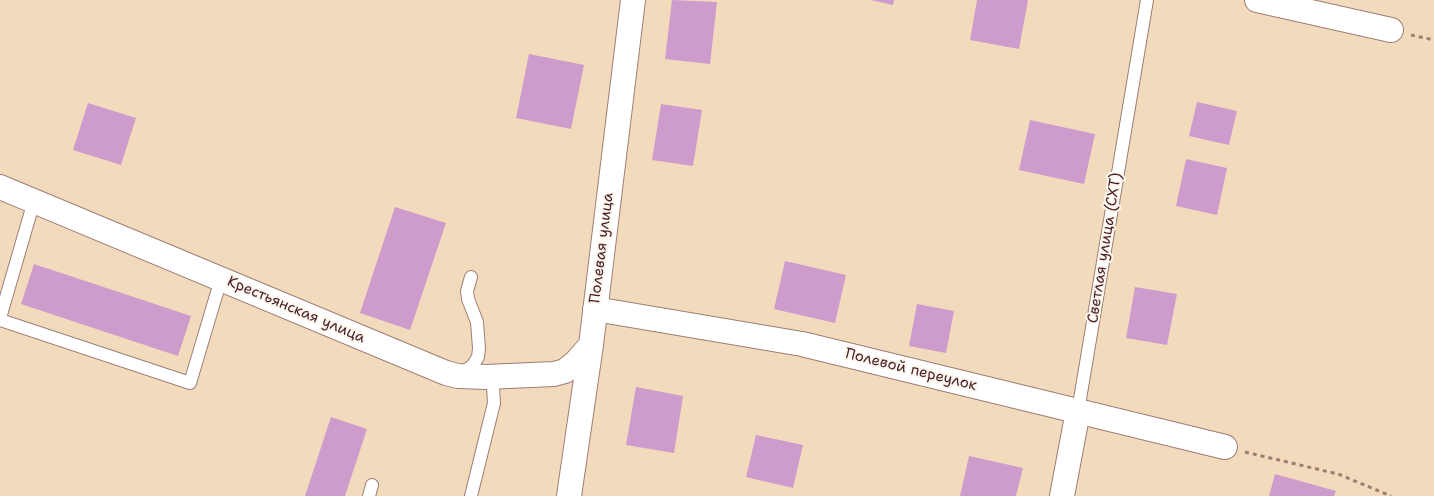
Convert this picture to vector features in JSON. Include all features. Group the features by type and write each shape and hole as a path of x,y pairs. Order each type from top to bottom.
{"street":[{"name":"Полевая улица","path":"569,496 591,345 633,0"},
{"path":"1257,0 1391,30"},
{"name":"Крестьянская улица","path":"0,187 446,373 458,376 486,377 554,374 566,370 591,345"},
{"name":"Полевой переулок","path":"595,309 802,344 1225,447"},
{"name":"Светлая улица (СХТ)","path":"1062,496 1078,410"}],"lane":[{"name":"Светлая улица (СХТ)","path":"1078,410 1147,0"},
{"path":"34,201 0,319 190,383 221,279"},
{"path":"458,376 473,365 478,357 477,322 468,299 471,277"},
{"path":"471,496 494,403 493,387 486,377"}],"path":[{"path":"1225,447 1338,474 1391,496"}],"building":[{"path":"672,0 717,2 710,64 665,59"},
{"path":"871,0 894,0 893,5"},
{"path":"977,0 1028,0 1019,49 970,40"},
{"path":"529,54 584,65 571,129 516,118"},
{"path":"1197,102 1237,111 1229,145 1189,136"},
{"path":"88,103 136,118 121,165 73,150"},
{"path":"661,104 702,110 693,166 652,160"},
{"path":"1030,120 1095,134 1084,184 1019,170"},
{"path":"1186,159 1227,168 1217,215 1176,206"},
{"path":"395,207 446,223 410,330 360,313"},
{"path":"785,261 846,275 835,323 774,309"},
{"path":"34,264 191,316 178,356 21,304"},
{"path":"1135,287 1177,294 1167,345 1126,338"},
{"path":"917,304 954,311 946,353 909,346"},
{"path":"636,387 683,396 674,453 626,445"},
{"path":"331,417 367,429 345,496 305,496"},
{"path":"756,435 803,445 793,488 746,477"},
{"path":"969,456 1023,468 1016,496 960,496"},
{"path":"1275,474 1336,491 1334,496 1269,496"}]}
